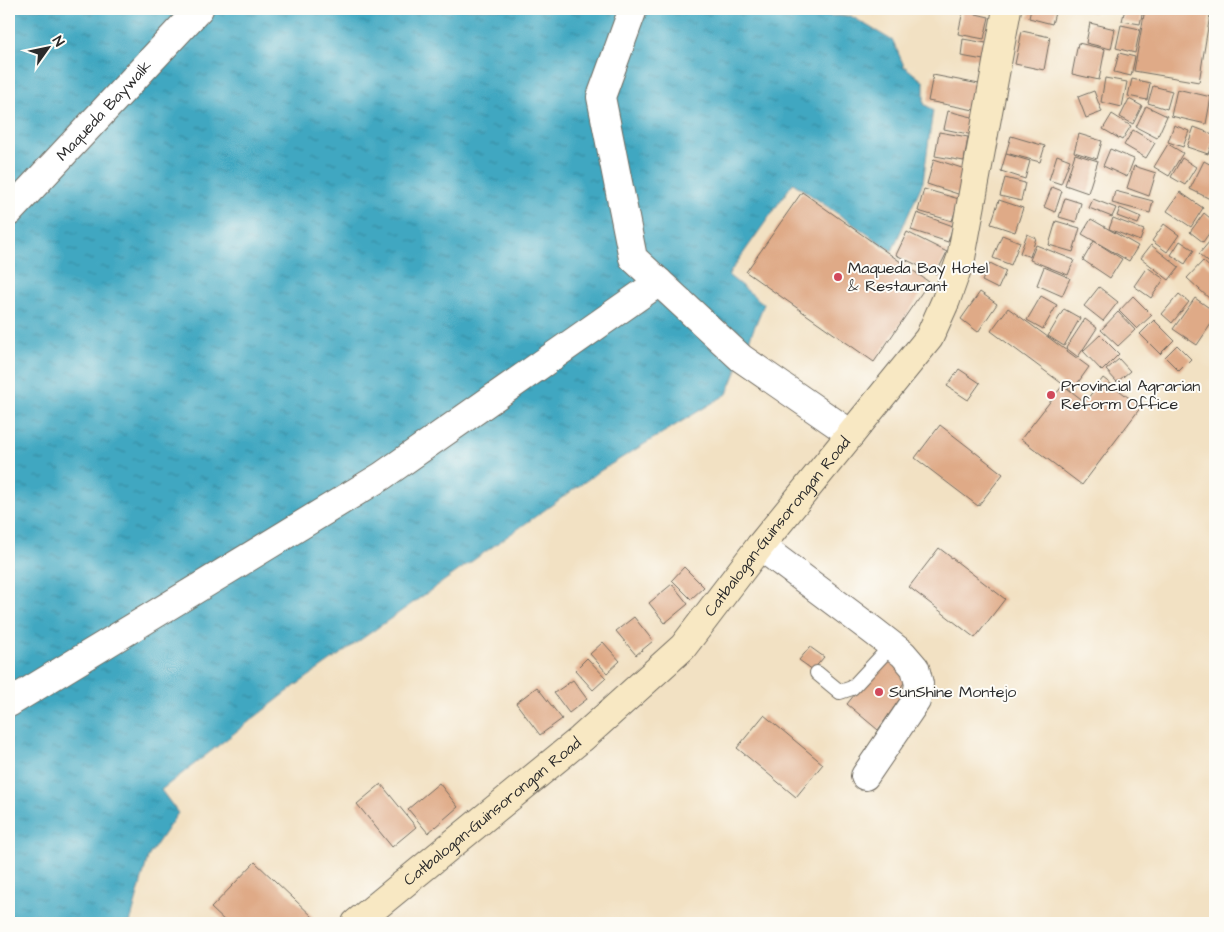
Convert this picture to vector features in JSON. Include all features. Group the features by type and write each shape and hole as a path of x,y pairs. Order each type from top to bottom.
{"street":[{"name":"Maqueda Baywalk","path":"9,212 199,9"},
{"path":"632,9 602,97 633,258 741,358 851,434"},
{"name":"Catbalogan-Guinsorongan Road","path":"356,923 573,745 684,648 760,546 929,338 946,300 961,258 1008,9"},
{"path":"9,703 382,476 659,282"},
{"path":"760,546 892,645 915,668 919,684 916,701 864,776"}],"lane":[{"path":"817,673 840,692 852,688 892,645"}],"water":[{"path":"9,9 799,9 825,16 851,16 893,41 904,66 924,82 924,104 933,110 923,182 892,251 793,183 728,275 764,304 727,394 600,471 295,686 161,790 178,813 148,857 130,923 9,923"}],"building":[{"path":"1031,9 1056,9 1052,24 1029,18"},
{"path":"1077,9 1095,9 1094,13"},
{"path":"1125,9 1143,10 1140,24 1122,21"},
{"path":"1145,9 1211,9 1199,82 1134,71"},
{"path":"963,11 989,17 984,39 958,34"},
{"path":"1090,23 1115,29 1111,49 1086,43"},
{"path":"1121,25 1140,29 1135,53 1116,48"},
{"path":"1022,31 1050,37 1044,70 1015,64"},
{"path":"963,39 992,44 989,61 961,56"},
{"path":"1078,43 1105,49 1099,80 1072,74"},
{"path":"1119,53 1135,57 1131,76 1114,72"},
{"path":"933,75 979,84 974,110 928,101"},
{"path":"1105,78 1127,82 1122,107 1101,102"},
{"path":"1132,79 1150,83 1147,100 1128,96"},
{"path":"1153,86 1172,91 1167,109 1148,103"},
{"path":"1177,89 1211,97 1206,124 1171,116"},
{"path":"1094,91 1102,112 1086,118 1078,97"},
{"path":"1129,99 1142,106 1133,124 1120,117"},
{"path":"1146,106 1167,116 1157,138 1136,127"},
{"path":"948,111 976,118 973,135 944,129"},
{"path":"1112,114 1131,126 1122,140 1103,129"},
{"path":"1174,125 1189,131 1183,147 1168,142"},
{"path":"1194,127 1215,135 1208,154 1187,147"},
{"path":"1133,130 1155,143 1146,158 1124,145"},
{"path":"939,132 968,137 964,161 935,156"},
{"path":"1079,134 1102,141 1097,159 1074,152"},
{"path":"1011,136 1045,146 1040,162 1006,153"},
{"path":"1168,144 1183,153 1169,176 1154,167"},
{"path":"1110,149 1134,159 1127,177 1103,166"},
{"path":"1006,154 1030,161 1025,179 1001,171"},
{"path":"1075,154 1098,161 1088,193 1065,185"},
{"path":"1057,155 1070,160 1061,184 1049,180"},
{"path":"1182,158 1196,167 1185,185 1171,177"},
{"path":"934,159 971,171 964,196 927,184"},
{"path":"1204,161 1215,167 1215,188 1210,199 1190,189"},
{"path":"1134,166 1156,173 1149,196 1127,188"},
{"path":"1005,178 1025,183 1021,201 1000,196"},
{"path":"1052,187 1062,191 1055,212 1044,207"},
{"path":"924,189 959,199 952,221 918,211"},
{"path":"1115,191 1153,201 1150,213 1112,203"},
{"name":"Maqueda Bay Hotel & Restaurant","path":"802,192 929,282 874,362 746,272"},
{"path":"1180,192 1203,208 1191,227 1167,211"},
{"path":"1065,198 1081,203 1076,222 1059,217"},
{"path":"1093,199 1116,208 1112,217 1089,208"},
{"path":"999,200 1023,208 1015,232 991,224"},
{"path":"1120,208 1141,217 1138,224 1117,216"},
{"path":"917,213 953,226 948,242 911,230"},
{"path":"1204,213 1215,222 1215,225 1203,242 1190,232"},
{"path":"1113,218 1144,230 1140,241 1109,229"},
{"path":"1091,219 1138,246 1129,261 1082,234"},
{"path":"1056,221 1080,228 1073,252 1049,245"},
{"path":"1164,224 1179,235 1167,252 1152,241"},
{"path":"907,232 947,252 936,274 896,255"},
{"path":"1027,234 1036,238 1030,257 1020,253"},
{"path":"1002,235 1020,242 1011,265 993,258"},
{"path":"1215,235 1215,268 1199,254"},
{"path":"1094,241 1122,259 1110,278 1083,260"},
{"path":"1180,241 1194,250 1185,264 1171,255"},
{"path":"1036,245 1074,260 1068,275 1030,260"},
{"path":"1151,245 1179,267 1169,280 1141,258"},
{"path":"1203,261 1215,272 1215,296 1211,300 1187,278"},
{"path":"990,263 1006,271 998,289 982,281"},
{"path":"1044,267 1070,278 1062,296 1037,285"},
{"path":"1147,267 1164,279 1151,298 1134,286"},
{"path":"1099,287 1118,302 1103,321 1084,306"},
{"path":"980,292 997,304 978,332 961,319"},
{"path":"1179,294 1189,302 1172,323 1162,314"},
{"path":"1041,296 1057,305 1043,329 1027,320"},
{"path":"1133,296 1152,315 1137,329 1119,311"},
{"path":"1195,298 1215,312 1215,318 1197,345 1173,329"},
{"path":"1008,308 1089,367 1072,391 991,331"},
{"path":"1064,309 1080,318 1064,346 1048,336"},
{"path":"1118,312 1135,330 1118,346 1101,330"},
{"path":"1085,319 1097,328 1078,357 1066,348"},
{"path":"1154,320 1174,340 1160,354 1140,334"},
{"path":"1100,335 1119,354 1102,371 1083,351"},
{"path":"1177,345 1191,359 1179,371 1165,357"},
{"path":"1119,359 1130,371 1117,382 1106,370"},
{"path":"959,369 980,383 968,400 947,386"},
{"path":"1103,378 1141,407 1082,485 1021,439 1063,385 1085,402"},
{"path":"940,425 1003,474 978,506 915,458"},
{"path":"939,548 1005,599 975,638 909,587"},
{"path":"684,567 704,587 691,599 672,580"},
{"path":"672,584 688,604 665,623 649,603"},
{"path":"634,617 653,641 636,655 616,631"},
{"path":"603,642 620,661 607,673 590,654"},
{"path":"810,647 824,657 813,670 799,660"},
{"name":"SunShine Montejo","path":"887,654 910,674 899,690 904,693 878,730 847,704"},
{"path":"587,658 606,678 593,690 575,670"},
{"path":"573,680 587,699 569,713 554,693"},
{"path":"537,687 562,719 540,735 516,703"},
{"path":"764,715 823,764 796,797 737,748"},
{"path":"439,783 458,807 428,833 408,809"},
{"path":"381,784 416,827 392,847 357,804"},
{"path":"255,862 314,918 309,923 227,923 211,908"}],"place":[{"name":"Maqueda Bay Hotel & Restaurant","path":"838,277"},
{"name":"Provincial Agrarian Reform Office","path":"1051,395"},
{"name":"SunShine Montejo","path":"879,692"}]}
